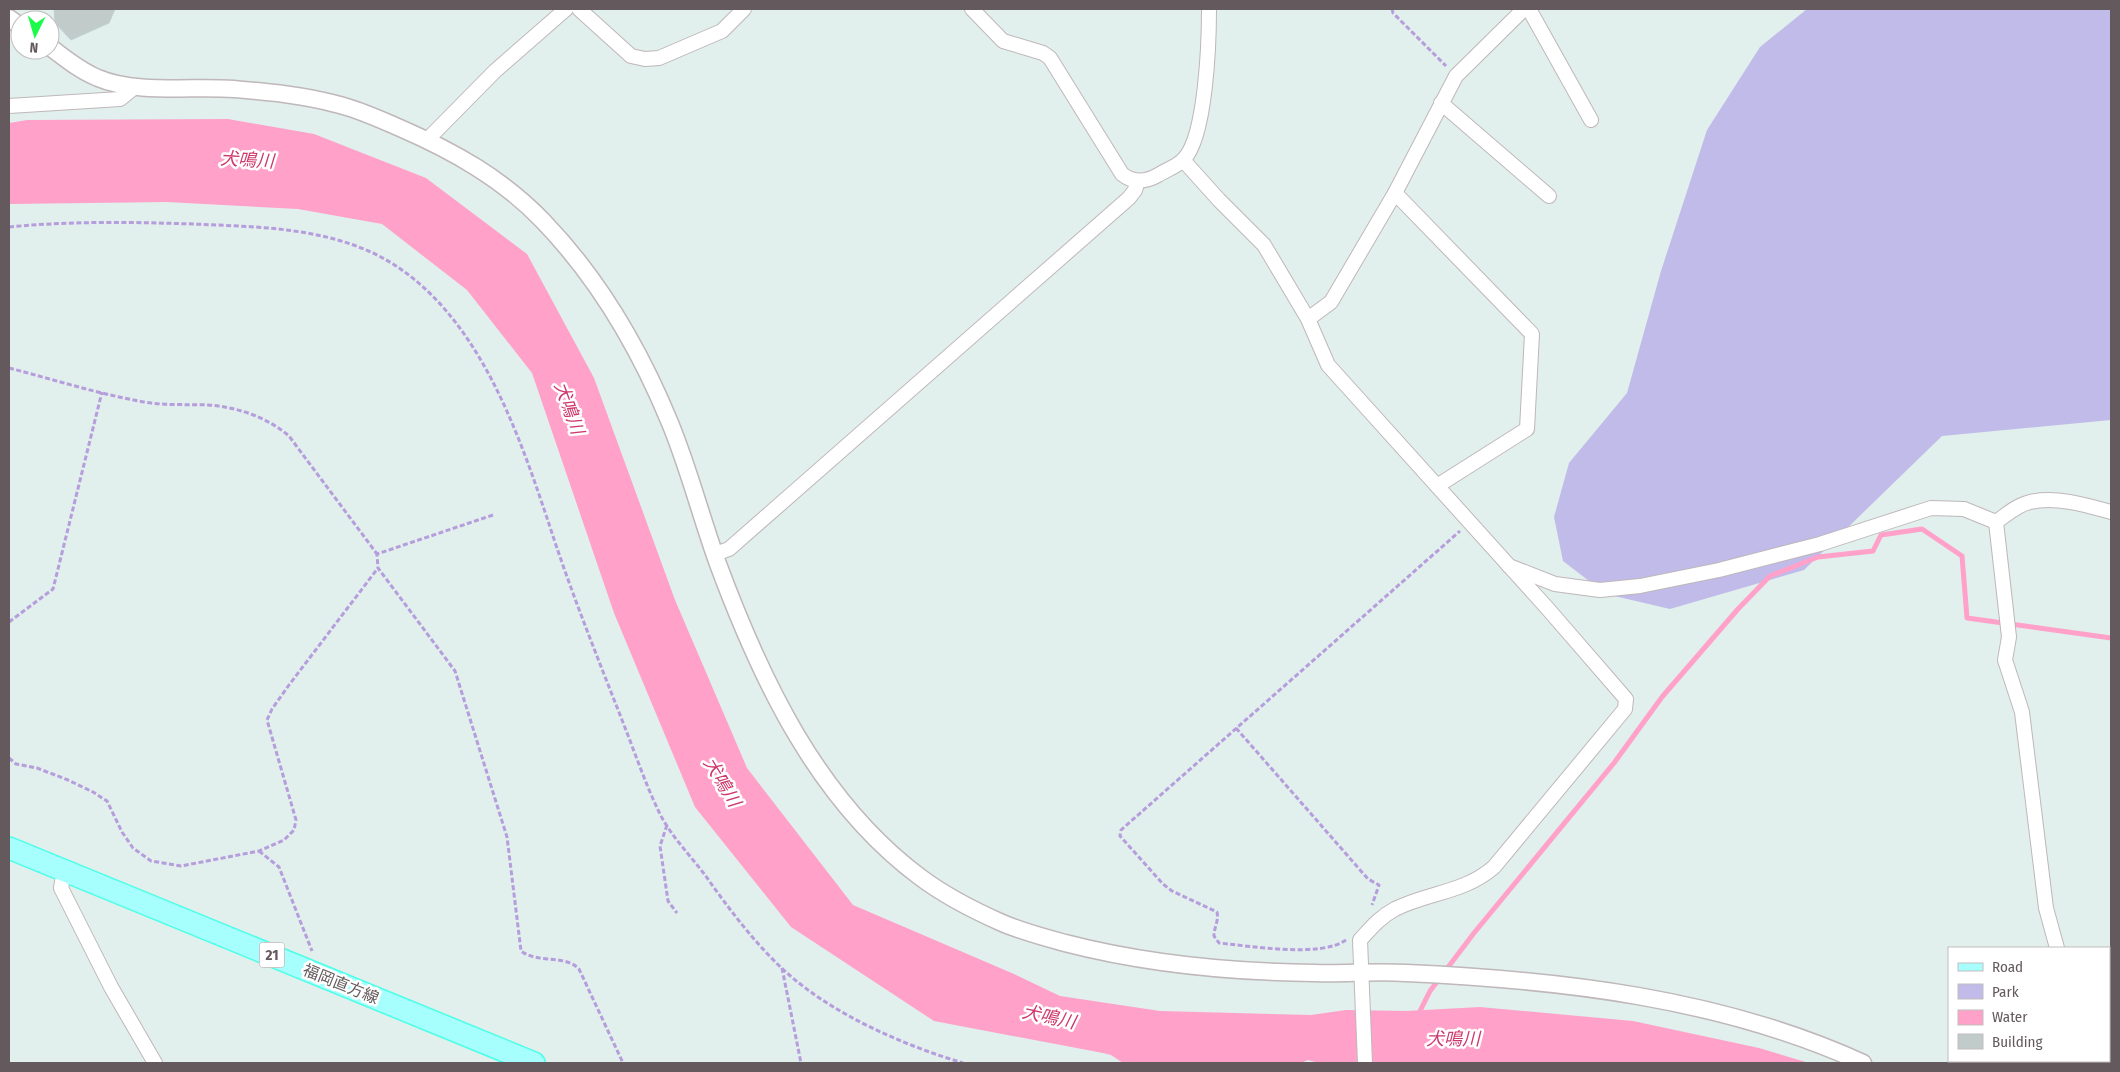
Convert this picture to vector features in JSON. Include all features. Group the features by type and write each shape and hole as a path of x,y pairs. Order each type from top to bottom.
{"main road":[{"name":"福岡直方線","path":"9,848 534,1063"}],"street":[{"path":"427,140 495,71 566,9"},
{"path":"579,9 631,56 645,59 659,58 722,31 744,9"},
{"path":"972,9 1003,41 1043,53 1050,58 1122,174 1128,179 1138,181 1150,179 1183,160 1193,145 1209,58 1209,9"},
{"path":"1308,319 1331,302 1395,193 1456,76 1524,9"},
{"path":"1529,9 1591,120"},
{"path":"60,54 85,72 100,80 115,84 225,88 292,95 339,104 427,140 461,157 493,177 522,200 561,241 612,310 643,364 672,426 715,554 755,656 784,714 843,801 870,833 923,880 1003,924 1099,951 1152,961 1216,969 1317,973 1408,973 1573,986 1698,1007 1777,1029 1864,1063"},
{"path":"9,106 120,99 136,86"},
{"path":"1441,103 1549,196"},
{"path":"1183,160 1219,200 1264,245 1308,319 1328,365 1506,565 1548,609 1626,699 1626,708 1494,867 1484,876 1469,884 1448,893 1415,901 1394,910 1377,921 1360,940 1364,1063"},
{"path":"715,554 729,549 1129,198 1135,190 1138,181"},
{"path":"1395,193 1532,334 1527,428 1437,486"},
{"path":"1996,522 2029,502 2051,500 2082,504 2111,512"},
{"path":"1506,565 1556,584 1600,590 1640,586 1728,568 1820,544 1931,508 1964,510 1996,522"},
{"path":"1996,522 2009,637 2005,660 2022,712 2046,908 2057,947"},
{"path":"64,870 61,888 110,987 155,1063"}],"path":[{"path":"1392,9 1398,18 1456,76"},
{"path":"9,227 132,222 261,227 334,240 366,251 390,262 415,280 442,305 473,348 494,386 516,434 564,572 613,697 660,814 667,825 711,884 765,950 789,975 844,1013 896,1039 963,1063"},
{"path":"9,368 161,405 209,405 249,413 276,425 289,436 377,554 378,568 456,670 507,837 521,951 528,956 573,963 579,969 623,1063"},
{"path":"9,622 53,589 102,392"},
{"path":"377,554 493,515"},
{"path":"1348,938 1332,947 1290,950 1219,943 1214,936 1214,928 1219,919 1217,912 1172,891 1163,884 1120,836 1121,830 1469,523"},
{"path":"9,758 16,764 37,768 68,780 107,801 122,832 133,848 151,861 181,866 259,851 284,840 294,830 296,820 267,720 288,685 378,568"},
{"path":"1236,728 1368,879 1379,885 1375,903 1370,908"},
{"path":"667,825 660,846 668,900 677,913"},
{"path":"259,851 279,867 314,956 309,971"},
{"path":"782,967 801,1063"}],"green space":[{"path":"1807,9 2111,9 2111,420 1942,436 1804,570 1670,609 1606,594 1563,561 1554,517 1569,463 1627,393 1661,271 1707,130 1760,47"}],"water":[{"name":"犬鳴川","path":"228,119 314,134 426,178 527,254 594,378 675,600 747,768 853,905 1014,974 1060,996 1160,1011 1311,1015 1346,1010 1406,1011 1480,1007 1633,1021 1759,1048 1809,1063 1319,1063 1308,1060 1301,1063 1123,1063 1111,1055 1103,1053 934,1021 791,927 695,807 614,613 532,373 467,290 382,224 298,209 167,202 9,204 9,123 27,120"}],"building":[{"path":"115,9 109,23 71,40 60,28 60,10 54,10"}],"waterway":[{"path":"1418,1015 1430,991 1474,933 1614,763 1662,697 1738,609 1770,576 1818,557 1873,551 1881,535 1922,529 1962,556 1967,618 2111,638"}]}
